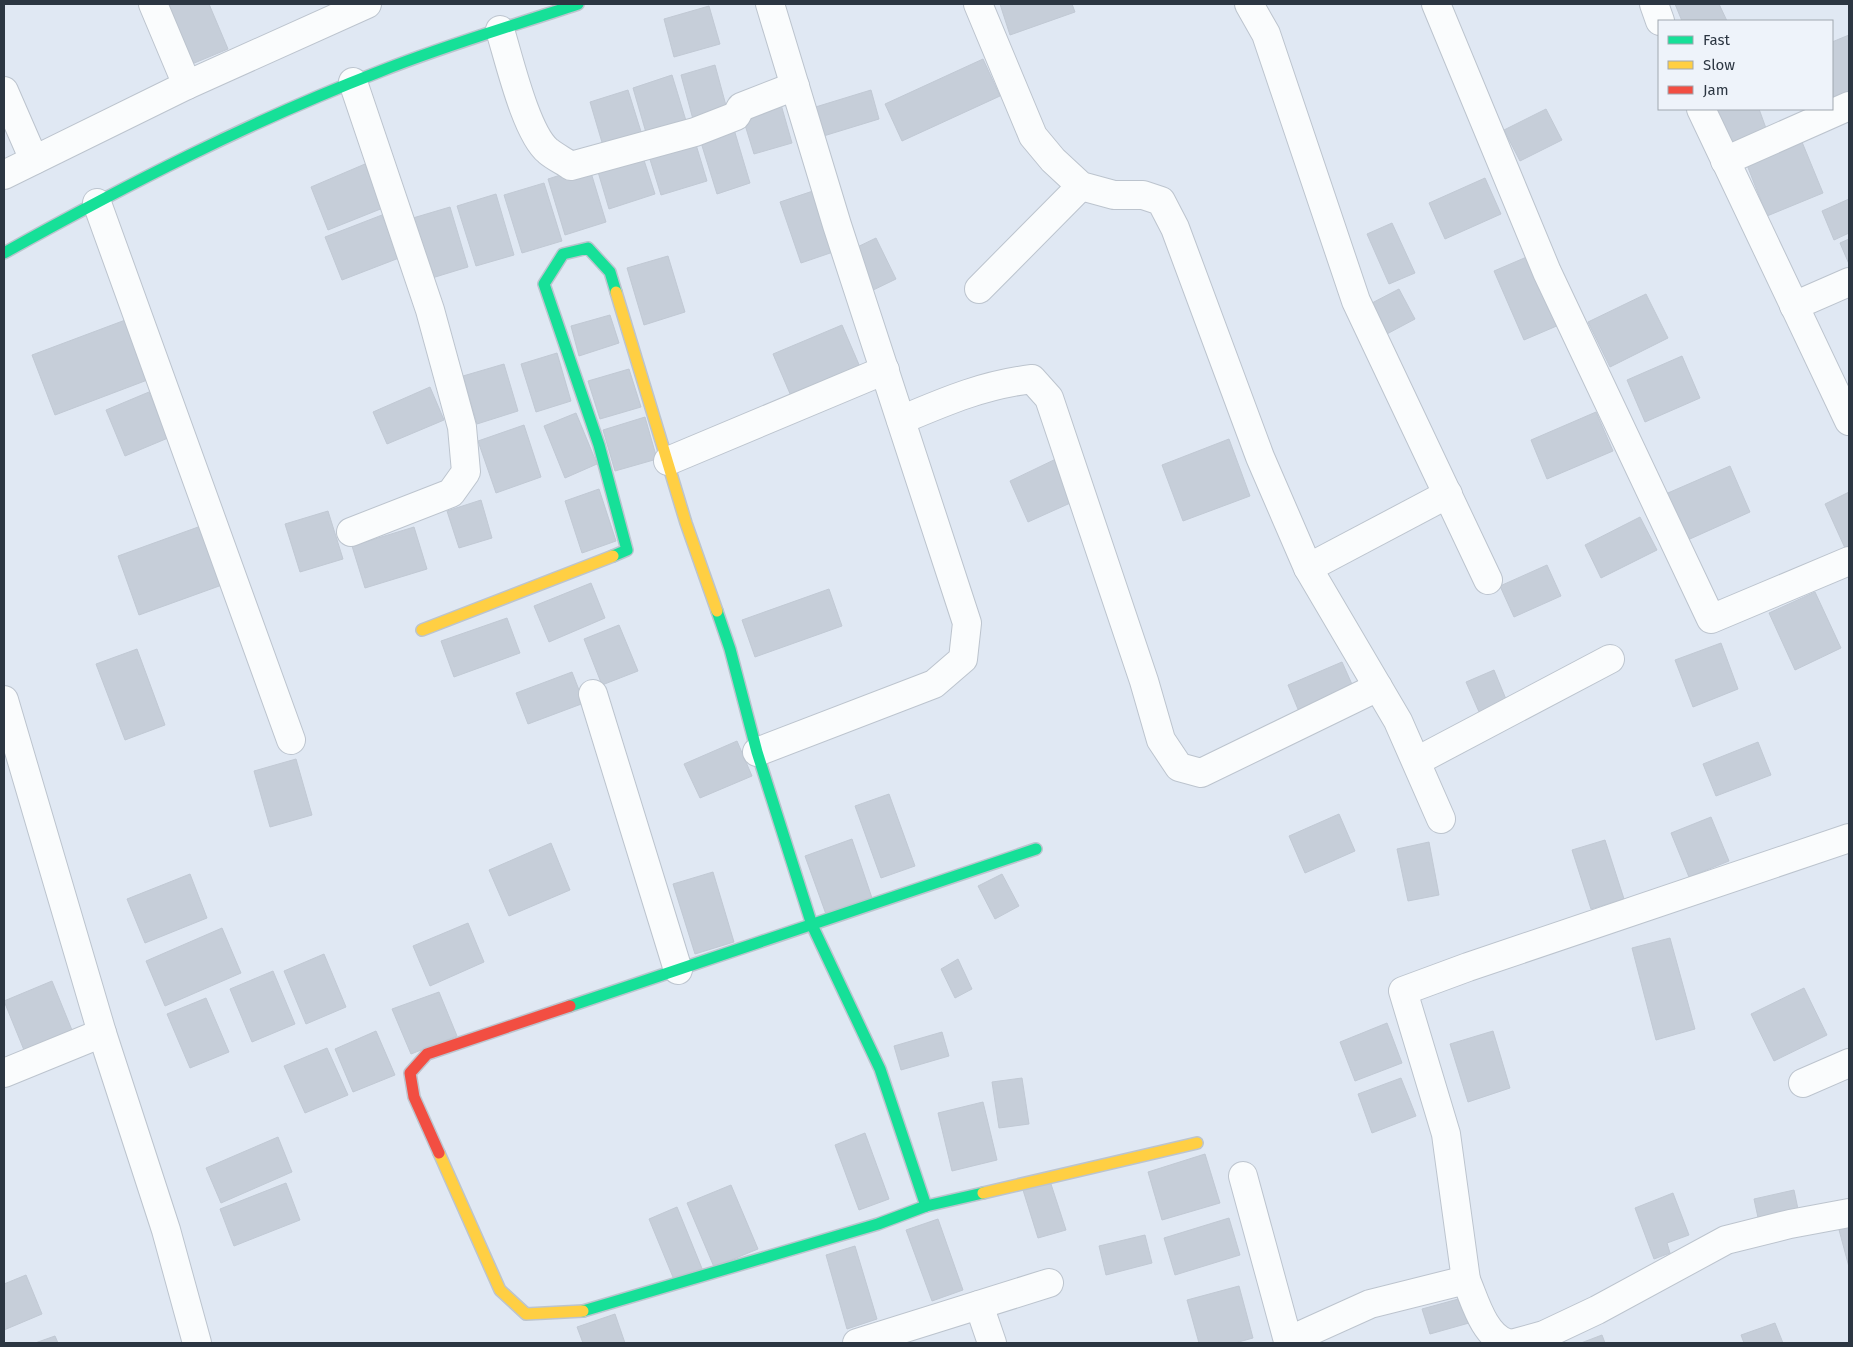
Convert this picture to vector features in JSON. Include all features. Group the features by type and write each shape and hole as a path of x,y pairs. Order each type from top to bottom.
{"street":[{"path":"153,4 187,85"},
{"path":"4,175 187,85 367,4"},
{"path":"4,253 182,158 353,82 408,60 578,4"},
{"path":"757,752 934,684 963,659 966,623 837,225 770,4"},
{"path":"978,4 1033,136 1053,160 1081,186 1114,195 1143,195 1162,201 1175,228 1260,457 1308,568 1378,687 1417,761 1441,819"},
{"path":"1249,4 1266,34 1356,300 1488,580"},
{"path":"1436,4 1547,272 1711,619 1849,561"},
{"path":"1654,4 1660,20"},
{"path":"500,30 528,117 538,139 548,151 571,166 695,132 736,116 741,107 795,86"},
{"path":"351,532 451,493 466,472 462,427 430,310 353,82"},
{"path":"4,91 34,160"},
{"path":"1725,160 1849,106"},
{"path":"1701,110 1849,421"},
{"path":"979,289 1081,186"},
{"path":"97,203 291,740"},
{"path":"422,630 627,550 599,445 544,284 563,254 588,248 610,272 686,523 730,649 757,752 812,925 880,1069 926,1206"},
{"path":"1794,306 1849,282"},
{"path":"668,461 885,370"},
{"path":"901,420 969,392 1002,382 1032,379 1049,398 1162,740 1179,767 1201,773 1378,687"},
{"path":"1308,568 1448,494"},
{"path":"1417,761 1610,659"},
{"path":"593,694 678,970"},
{"path":"4,700 102,1034 166,1230 197,1343"},
{"path":"1507,1343 1499,1341 1490,1330 1481,1315 1466,1280 1446,1134 1403,992 1468,967 1849,838"},
{"path":"1036,849 427,1054 410,1073 414,1097 500,1290 526,1314 576,1313 878,1224 926,1206 1197,1143"},
{"path":"4,1073 102,1034"},
{"path":"1803,1083 1849,1064"},
{"path":"1243,1176 1289,1342 1370,1304 1466,1280"},
{"path":"1515,1343 1544,1335 1597,1310 1726,1240 1790,1224 1849,1213"},
{"path":"857,1343 1049,1283"},
{"path":"979,1305 992,1343"}],"building":[{"path":"167,4 209,4 228,49 192,64"},
{"path":"1000,4 1072,4 1075,12 1010,35"},
{"path":"1675,4 1719,4 1727,20 1682,20"},
{"path":"709,6 720,44 674,57 664,19"},
{"path":"1849,35 1849,94 1833,101 1833,42"},
{"path":"983,59 1000,96 902,141 885,104"},
{"path":"715,65 728,113 694,123 681,75"},
{"path":"672,75 687,124 647,136 633,88"},
{"path":"628,90 643,138 604,149 590,102"},
{"path":"871,90 879,119 817,138 809,109"},
{"path":"780,101 792,143 754,154 741,112"},
{"path":"1546,109 1562,140 1520,161 1504,130"},
{"path":"1717,110 1759,110 1767,131 1731,145"},
{"path":"733,126 750,183 717,194 699,136"},
{"path":"694,138 707,181 661,195 648,153"},
{"path":"1802,142 1823,193 1767,216 1747,165"},
{"path":"641,151 655,194 609,209 596,165"},
{"path":"365,164 383,208 328,230 311,187"},
{"path":"589,166 606,222 565,235 548,179"},
{"path":"1485,178 1501,214 1445,239 1429,203"},
{"path":"544,183 562,241 522,253 504,195"},
{"path":"819,189 839,250 801,263 780,202"},
{"path":"496,194 514,255 476,266 457,206"},
{"path":"1849,199 1849,233 1834,240 1822,211"},
{"path":"450,207 468,267 432,278 413,218"},
{"path":"382,215 399,258 342,280 325,237"},
{"path":"1392,223 1415,273 1389,284 1367,234"},
{"path":"876,238 896,279 867,293 847,252"},
{"path":"1849,239 1849,264 1840,243"},
{"path":"668,256 685,312 644,325 627,268"},
{"path":"1529,256 1559,325 1524,340 1494,271"},
{"path":"1399,289 1415,319 1385,335 1370,304"},
{"path":"1646,294 1668,338 1610,367 1588,322"},
{"path":"610,315 619,343 579,356 571,326"},
{"path":"128,319 150,379 55,415 32,355"},
{"path":"842,325 860,367 791,396 773,354"},
{"path":"557,353 571,401 536,412 521,364"},
{"path":"1682,356 1700,398 1645,422 1627,380"},
{"path":"504,364 518,411 477,424 463,376"},
{"path":"629,369 641,407 600,419 588,381"},
{"path":"430,387 444,420 387,444 373,412"},
{"path":"149,392 168,438 125,456 106,410"},
{"path":"1596,412 1613,451 1547,479 1531,440"},
{"path":"576,413 597,464 565,478 544,426"},
{"path":"645,417 657,459 615,471 603,430"},
{"path":"524,425 541,477 496,493 478,441"},
{"path":"1229,439 1250,496 1183,521 1162,465"},
{"path":"1058,458 1077,500 1028,522 1010,481"},
{"path":"1730,466 1750,512 1681,543 1661,496"},
{"path":"599,489 616,541 582,553 565,501"},
{"path":"1849,492 1849,557 1825,504"},
{"path":"481,500 492,538 459,548 447,511"},
{"path":"328,511 343,559 300,572 285,524"},
{"path":"1640,517 1657,550 1601,578 1585,545"},
{"path":"201,526 222,585 139,615 118,556"},
{"path":"414,527 427,569 365,588 352,546"},
{"path":"1547,565 1561,596 1514,617 1500,586"},
{"path":"591,583 605,618 549,642 534,606"},
{"path":"829,589 842,626 755,657 742,620"},
{"path":"1815,592 1841,648 1795,670 1769,613"},
{"path":"507,618 520,653 454,677 441,641"},
{"path":"619,625 638,671 602,685 584,639"},
{"path":"1721,643 1738,689 1693,707 1675,660"},
{"path":"137,649 165,725 125,740 96,664"},
{"path":"1342,662 1355,691 1300,714 1288,685"},
{"path":"1494,670 1510,709 1483,721 1466,682"},
{"path":"572,672 584,703 528,724 516,693"},
{"path":"737,741 752,776 700,798 684,764"},
{"path":"1758,742 1771,775 1716,796 1703,764"},
{"path":"296,759 312,815 270,827 254,771"},
{"path":"889,794 915,866 881,878 855,806"},
{"path":"1339,814 1355,851 1305,873 1289,836"},
{"path":"1711,817 1729,861 1689,877 1671,833"},
{"path":"852,839 873,901 827,917 805,856"},
{"path":"1605,840 1624,899 1591,909 1572,850"},
{"path":"1429,842 1439,895 1408,901 1397,849"},
{"path":"551,843 570,890 509,916 489,870"},
{"path":"713,872 734,942 695,954 673,884"},
{"path":"190,874 207,918 145,943 127,899"},
{"path":"1002,874 1019,906 995,919 978,886"},
{"path":"468,923 484,962 430,986 413,946"},
{"path":"222,928 241,973 165,1006 146,961"},
{"path":"1670,938 1695,1029 1656,1040 1632,948"},
{"path":"324,954 346,1007 306,1024 284,971"},
{"path":"958,959 972,989 955,998 941,969"},
{"path":"273,971 295,1024 252,1042 230,989"},
{"path":"52,981 74,1035 26,1055 4,1001"},
{"path":"1804,988 1827,1035 1774,1061 1751,1014"},
{"path":"439,992 457,1036 411,1054 392,1009"},
{"path":"206,998 229,1052 190,1068 167,1014"},
{"path":"1387,1023 1402,1063 1355,1081 1340,1042"},
{"path":"376,1031 395,1075 353,1092 335,1049"},
{"path":"1493,1031 1510,1088 1468,1102 1450,1044"},
{"path":"942,1032 949,1056 901,1070 894,1046"},
{"path":"327,1048 348,1095 305,1113 284,1066"},
{"path":"1022,1078 1029,1124 999,1128 992,1082"},
{"path":"1401,1078 1416,1116 1372,1133 1358,1094"},
{"path":"983,1102 997,1160 952,1171 938,1113"},
{"path":"865,1133 889,1199 859,1210 835,1145"},
{"path":"278,1137 292,1172 221,1203 206,1168"},
{"path":"1205,1154 1220,1203 1162,1220 1148,1172"},
{"path":"1050,1181 1066,1230 1038,1238 1023,1190"},
{"path":"286,1183 300,1220 234,1246 220,1209"},
{"path":"731,1185 758,1249 714,1267 687,1203"},
{"path":"1794,1190 1799,1214 1759,1222 1754,1199"},
{"path":"1673,1193 1689,1235 1667,1243 1670,1253 1654,1259 1635,1208"},
{"path":"677,1207 703,1271 675,1282 649,1219"},
{"path":"1229,1218 1240,1255 1175,1275 1164,1238"},
{"path":"938,1219 963,1290 932,1301 906,1230"},
{"path":"1849,1223 1849,1267 1838,1226"},
{"path":"1145,1235 1152,1263 1106,1275 1099,1246"},
{"path":"855,1246 877,1319 847,1329 826,1255"},
{"path":"26,1275 42,1314 4,1330 4,1284"},
{"path":"1239,1286 1253,1338 1235,1343 1199,1343 1187,1300"},
{"path":"1462,1298 1469,1323 1430,1334 1422,1309"},
{"path":"615,1314 625,1343 583,1343 577,1327"},
{"path":"1775,1323 1783,1343 1744,1343 1741,1335"},
{"path":"1602,1335 1605,1343 1581,1343"},
{"path":"55,1336 58,1343 35,1343"}],"traffic: fast":[{"path":"4,253 190,155 332,90 454,44 578,4"},
{"path":"613,556 627,550 599,445 544,284 563,254 588,248 610,272 616,292"},
{"path":"717,611 730,649 757,752 812,925 880,1069 926,1206"},
{"path":"570,1006 1036,849"},
{"path":"583,1311 878,1224 926,1206 983,1193"}],"traffic: slow":[{"path":"616,292 686,523 717,611"},
{"path":"422,630 613,556"},
{"path":"983,1193 1197,1143"},
{"path":"439,1153 500,1290 526,1314 583,1311"}],"traffic: jam":[{"path":"439,1153 414,1097 410,1073 427,1054 570,1006"}]}
